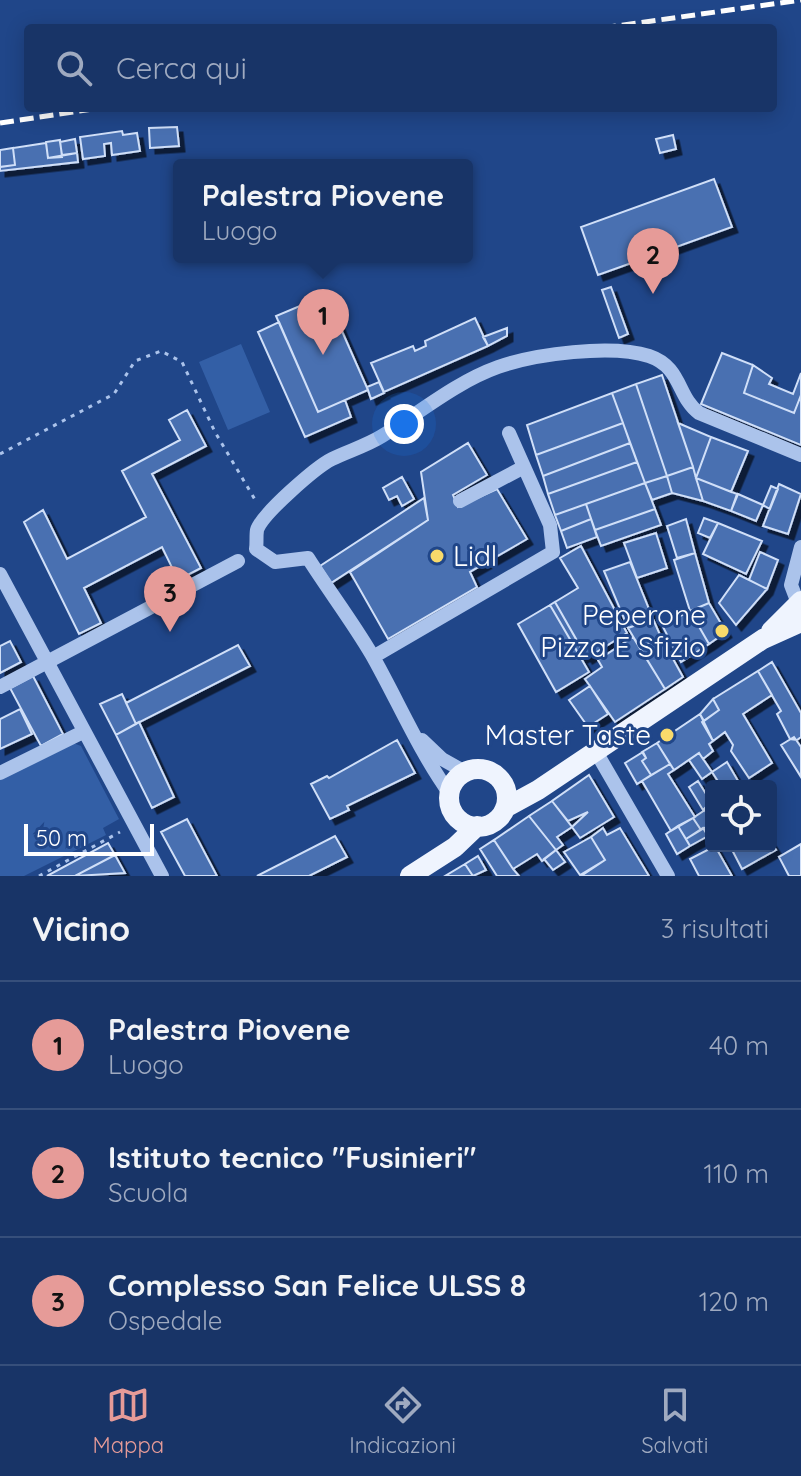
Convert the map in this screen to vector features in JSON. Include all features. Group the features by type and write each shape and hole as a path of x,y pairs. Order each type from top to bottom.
{"main road":[{"path":"410,876 455,847 477,826 494,821 505,808 763,639 800,609"},
{"path":"439,856 455,781 465,772 481,769 501,780 552,778"},
{"path":"501,780 506,789 505,808"},
{"path":"452,804 464,823 477,826"}],"street":[{"path":"452,804 373,657 344,608 308,558 275,562 256,549 257,530 266,516 328,461 379,438 447,394 496,368 552,353 631,353 649,356 668,366 684,388 689,406 699,413 801,455"},
{"path":"373,657 553,552 550,525 509,433"},
{"path":"460,501 524,467"},
{"path":"800,609 791,585 801,547"},
{"path":"0,687 238,561"},
{"path":"0,574 162,876"},
{"path":"0,773 83,732"},
{"path":"416,734 442,759 465,772"},
{"path":"595,750 668,876"}],"path":[{"path":"0,454 114,394 135,361 150,352 161,351 182,362 215,432 266,516"},
{"path":"39,876 134,825"}],"shaded area":[{"path":"241,344 270,412 228,430 199,362"},
{"path":"73,743 81,746 119,819 103,828 106,835 24,876 0,876 0,776"}],"building":[{"path":"177,127 179,146 150,148 149,128"},
{"path":"122,131 123,135 137,133 140,151 112,155 111,143 104,144 105,156 83,159 80,137"},
{"path":"673,135 676,149 660,153 656,139"},
{"path":"75,139 77,153 62,155 60,142"},
{"path":"60,140 62,157 48,158 46,142"},
{"path":"46,143 48,158 77,153 78,162 0,171 0,167 15,165 13,148"},
{"path":"13,148 15,165 0,167 0,150"},
{"path":"714,179 732,227 598,275 581,227"},
{"path":"611,287 628,334 619,338 602,290"},
{"path":"326,295 368,390 318,412 276,316"},
{"path":"475,318 488,346 384,392 371,363 413,346 415,351 426,346 425,341"},
{"path":"279,322 318,412 345,400 351,417 305,437 258,332"},
{"path":"507,328 507,336 488,346 483,337"},
{"path":"722,353 753,365 744,393 794,413 801,395 801,445 701,404"},
{"path":"753,365 772,378 769,384 793,394 801,373 801,395 794,413 744,393"},
{"path":"662,375 693,467 667,476 636,384"},
{"path":"379,382 384,393 371,399 367,387"},
{"path":"636,384 667,476 645,483 612,393"},
{"path":"612,393 623,423 536,455 527,425"},
{"path":"187,410 206,446 152,474 201,568 178,580 162,547 84,588 101,623 79,634 24,522 43,510 67,559 146,517 122,471 180,440 169,420"},
{"path":"623,423 630,443 543,476 536,455"},
{"path":"678,423 711,437 696,478 693,467"},
{"path":"711,437 748,451 731,492 696,478"},
{"name":"Lidl","path":"468,443 487,475 453,495 458,507 497,489 527,539 470,572 477,587 388,639 350,572 428,520 421,472"},
{"path":"630,443 637,462 548,494 543,476"},
{"path":"637,462 645,483 555,515 548,494"},
{"path":"693,467 703,501 672,493 667,476"},
{"path":"667,476 672,493 652,500 645,483"},
{"path":"402,477 414,499 402,506 397,496 389,500 383,488"},
{"path":"696,478 737,494 731,511 703,501"},
{"path":"645,483 655,509 595,530 586,504"},
{"path":"779,484 801,494 788,534 763,526"},
{"path":"771,486 778,489 770,509 763,505"},
{"path":"738,494 763,505 756,521 731,511"},
{"path":"424,498 428,520 331,583 320,566"},
{"path":"586,504 591,519 561,531 555,515"},
{"path":"655,509 661,525 601,546 595,530"},
{"path":"704,518 718,523 710,538 698,533"},
{"path":"591,519 597,537 567,548 561,531"},
{"path":"686,519 695,553 677,558 667,526"},
{"path":"718,523 762,541 746,574 703,554"},
{"path":"656,533 667,568 637,578 624,543"},
{"path":"581,546 627,633 587,658 555,602 578,588 560,558"},
{"path":"760,552 778,560 767,589 749,580"},
{"path":"695,553 709,603 690,611 674,560"},
{"path":"630,562 653,619 628,628 604,571"},
{"path":"739,575 767,589 736,625 719,603"},
{"path":"555,602 585,655 581,658 550,605"},
{"path":"709,603 726,632 709,644 690,611"},
{"path":"550,605 589,672 556,692 518,624"},
{"path":"690,611 709,644 681,662 662,625"},
{"path":"653,619 661,637 640,648 628,628"},
{"path":"633,637 665,689 615,722 585,679 602,667 598,660"},
{"path":"661,637 683,677 665,689 640,648"},
{"path":"10,641 21,662 0,673 0,646"},
{"path":"238,645 250,666 136,724 126,703"},
{"path":"772,662 801,713 801,737 797,740 790,739 777,714 781,711 758,671"},
{"path":"758,671 772,695 743,714 772,763 749,778 731,751 733,745 725,732 713,741 702,722 719,710 713,699"},
{"path":"33,676 63,734 41,746 10,688"},
{"path":"590,686 608,714 588,727 569,700"},
{"path":"122,694 136,724 116,735 100,704"},
{"path":"713,699 719,710 704,721 700,714"},
{"path":"20,709 32,734 0,749 0,719"},
{"path":"700,714 713,741 709,744 713,751 703,759 699,753 674,770 657,743"},
{"path":"139,722 174,797 152,808 116,735"},
{"path":"794,737 801,747 801,777 781,745"},
{"path":"397,740 415,773 347,806 349,810 330,819 311,784 327,776 329,778"},
{"path":"657,743 670,764 651,775 642,761 646,758 642,752"},
{"path":"643,752 646,758 642,761 651,775 637,784 625,763"},
{"path":"699,753 712,772 702,779 689,760"},
{"path":"727,762 738,780 717,780 712,772"},
{"path":"670,764 674,770 668,774 695,817 671,831 642,781"},
{"path":"589,775 614,817 580,838 572,827 588,812 568,821 552,801"},
{"path":"698,781 705,792 703,810 689,787"},
{"path":"552,801 572,827 557,837 563,845 556,850 529,816"},
{"path":"705,810 705,828 701,830 693,818"},
{"path":"529,816 556,850 542,861 537,854 513,869 494,840"},
{"path":"693,818 701,830 686,839 678,826"},
{"path":"187,819 217,876 185,876 161,832"},
{"path":"678,826 690,846 677,854 666,834"},
{"path":"603,828 607,835 620,828 649,876 581,876 605,860 591,837"},
{"path":"703,828 705,831 705,838 690,846 686,839"},
{"path":"335,836 347,857 309,876 257,876"},
{"path":"591,837 605,860 580,875 564,852"},
{"path":"494,840 519,876 497,876 480,849"},
{"path":"108,843 115,855 75,876 47,876"},
{"path":"801,844 801,876 789,876 779,857"},
{"path":"556,850 565,862 553,870 544,859"},
{"path":"705,851 718,852 732,876 699,876 690,859"},
{"path":"733,852 772,852 742,869"},
{"path":"115,855 125,873 75,876"},
{"path":"478,856 486,870 473,876 465,864"},
{"path":"465,864 473,876 445,876"}],"railway":[{"path":"630,24 801,0"},
{"path":"0,123 73,112"}],"place":[{"name":"Istituto tecnico \"Fusinieri\"","path":"653,294"},
{"name":"Palestra Piovene","path":"323,355"},
{"name":"Lidl","path":"437,556"},
{"name":"Peperone Pizza E Sfizio","path":"722,631"},
{"name":"Complesso San Felice ULSS 8","path":"170,632"},
{"name":"Master Taste","path":"667,735"}]}
